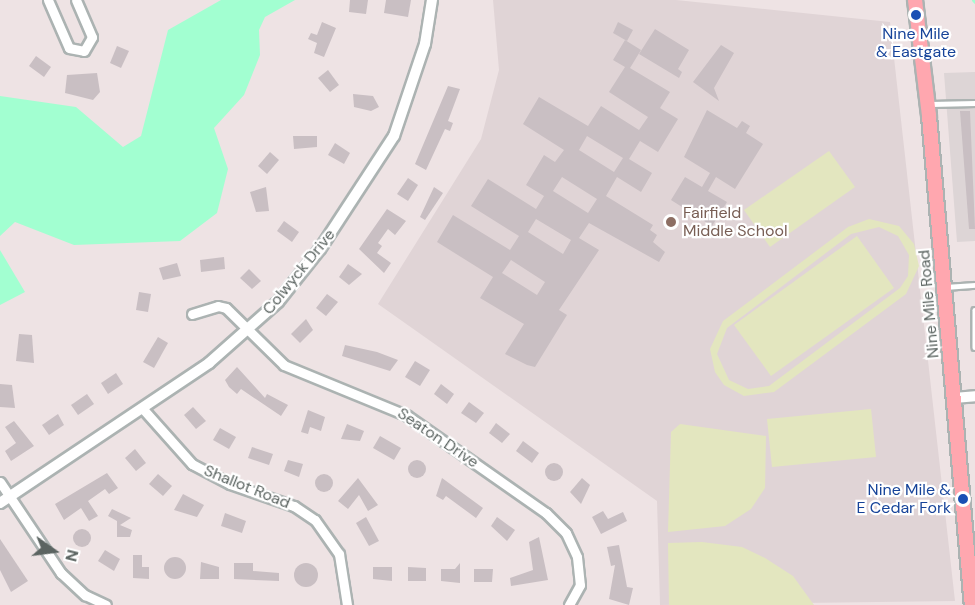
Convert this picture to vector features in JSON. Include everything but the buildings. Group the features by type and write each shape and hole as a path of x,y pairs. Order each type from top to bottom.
{"main road":[{"name":"Nine Mile Road","path":"915,0 928,104 972,605"}],"street":[{"path":"48,0 69,48 84,51 92,37 76,0"},
{"name":"Colwyck Drive","path":"0,503 143,409 248,331 303,273 382,159 410,99 432,0"},
{"name":"Seaton Drive","path":"192,314 218,306 230,311 270,354 299,375 373,399 426,427 553,519 577,557 580,585 569,605"},
{"path":"954,398 975,396"},
{"name":"Shallot Road","path":"143,409 192,464 231,484 294,506 315,520 339,554 347,605"},
{"path":"0,482 61,573 85,595 106,605"}],"lane":[{"path":"928,104 975,102"},
{"path":"944,287 975,285"},
{"path":"975,310 975,347"}],"shaded area":[{"path":"221,0 295,0 265,17 259,30 260,55 244,95 214,128 228,169 217,213 180,241 74,245 15,222 0,236 0,96 76,107 123,147 141,136 168,30"},
{"name":"Fairfield Middle School","path":"493,0 676,0 890,22 955,601 660,605 657,501 378,304 481,139 499,70"},
{"path":"975,72 975,241 957,242 944,73"},
{"path":"829,151 855,187 770,247 744,210"},
{"path":"869,219 899,226 914,244 919,266 906,294 774,392 744,396 724,385 715,372 710,349 723,321 848,227","holes":["879,227 898,236 909,255 908,276 900,288 769,386 748,389 729,380 717,354 727,328 851,234"]},
{"path":"857,236 894,288 771,376 734,325"},
{"path":"0,250 25,292 0,305"},
{"path":"871,409 876,457 772,467 767,419"},
{"path":"680,424 766,436 765,488 751,509 725,526 668,532 671,432"},
{"path":"702,542 742,547 765,558 793,576 814,605 669,605 668,543"}],"place":[{"name":"Nine Mile & Eastgate","path":"916,15"},
{"name":"Fairfield Middle School","path":"671,222"},
{"name":"Nine Mile & E Cedar Fork","path":"963,499"}]}
